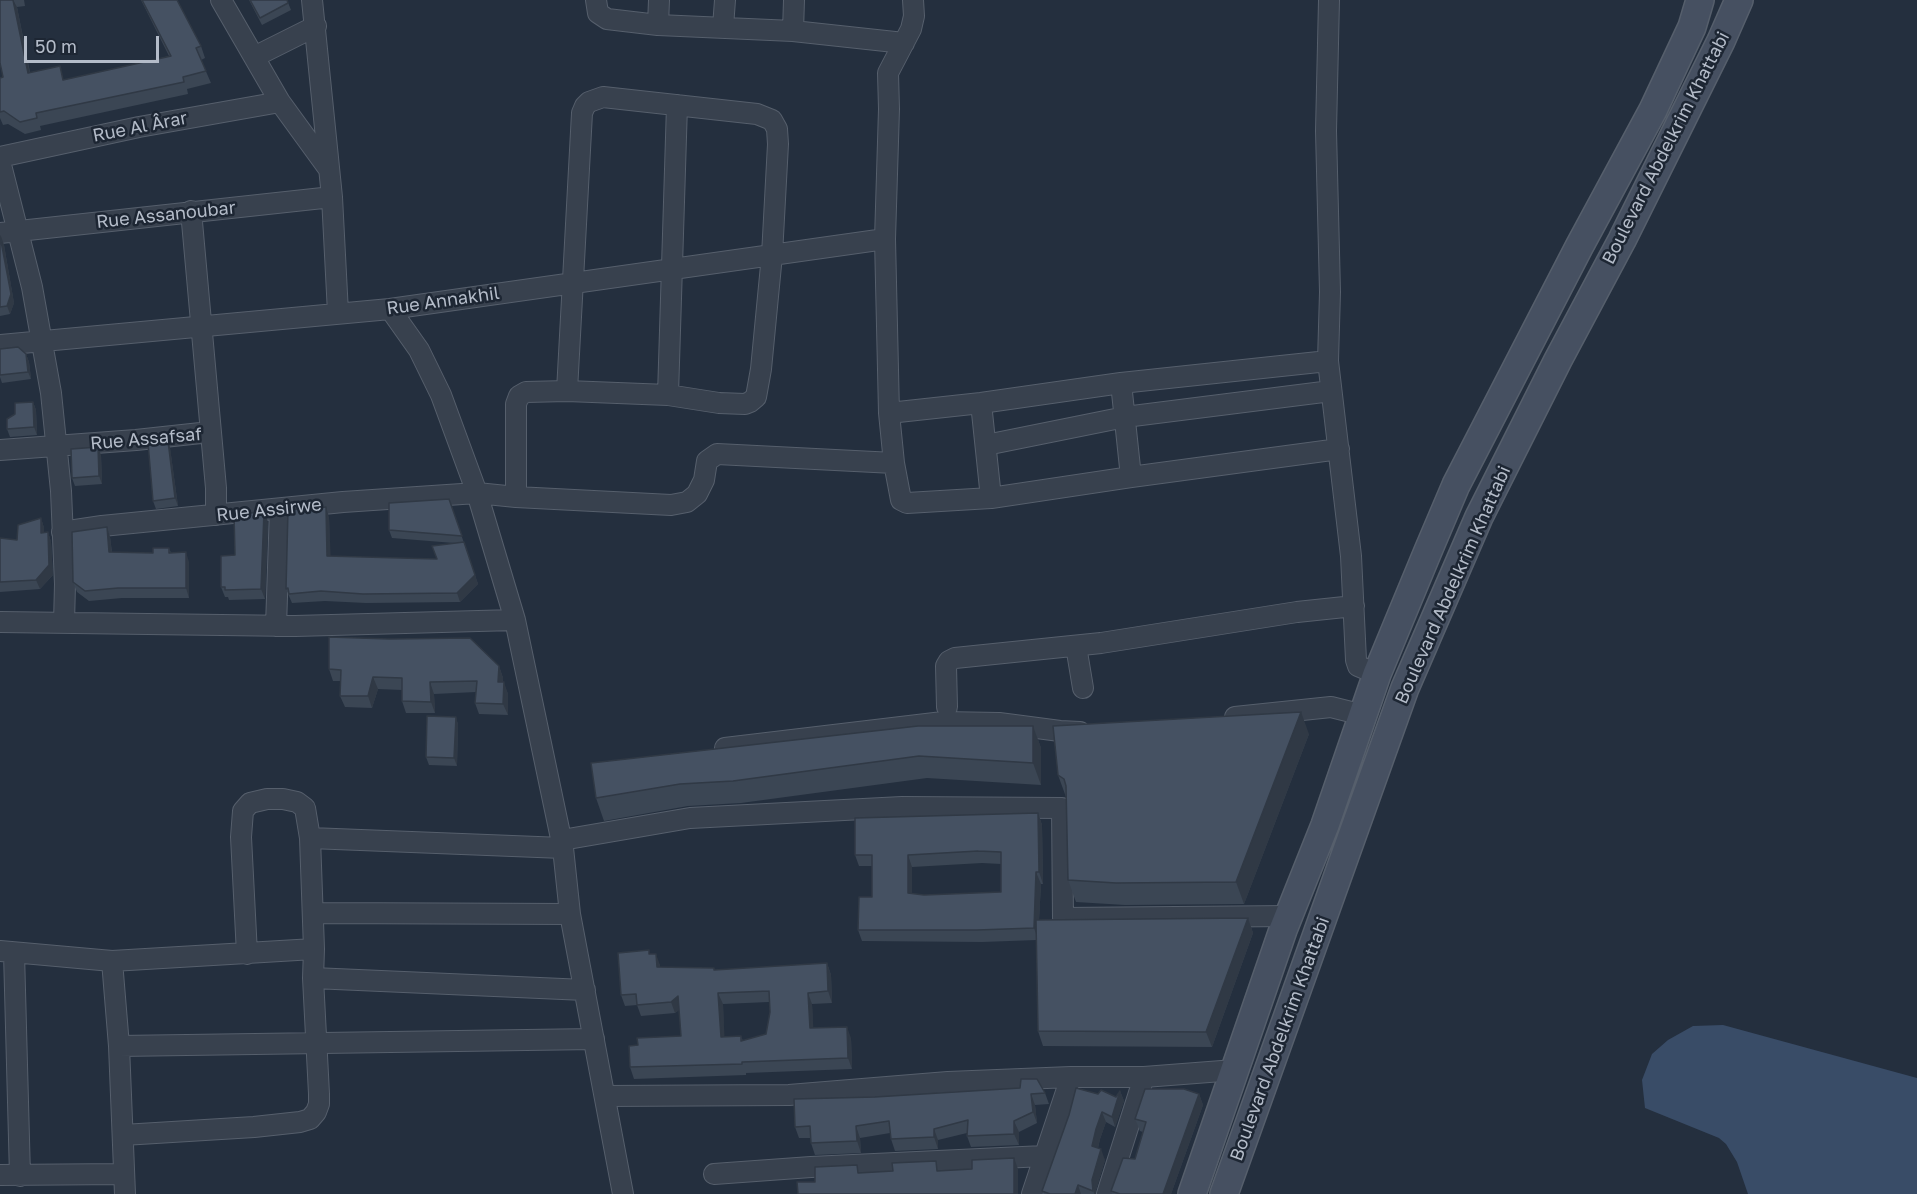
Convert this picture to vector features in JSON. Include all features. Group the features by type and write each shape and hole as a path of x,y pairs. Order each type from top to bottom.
{"street":[{"path":"221,0 280,102 328,168"},
{"path":"312,0 332,197 338,314"},
{"path":"596,0 598,13 603,18 658,25 793,31 904,43"},
{"path":"658,25 659,0"},
{"path":"723,27 726,0"},
{"path":"793,31 794,0"},
{"path":"914,0 913,23 888,74 885,239 889,413 894,463 901,500 904,503 990,498 1339,449"},
{"path":"1329,0 1326,131 1330,292 1328,361 1351,556 1356,660 1358,666 1377,674"},
{"name":"Boulevard Abdelkrim Khattabi","path":"1192,1194 1377,674 1456,485 1640,134 1685,42 1700,0"},
{"name":"Boulevard Abdelkrim Khattabi","path":"1224,1194 1410,678 1479,517 1721,41 1739,0"},
{"path":"254,57 316,26"},
{"path":"516,497 518,398 526,392 567,391 668,395 719,404 745,404 756,397 761,369 772,255 778,144 775,123 770,118 757,114 603,97 585,106 582,114 567,391"},
{"name":"Rue Al Ârar","path":"0,159 139,126 280,102"},
{"path":"668,395 677,105"},
{"path":"1640,134 1667,148"},
{"path":"0,159 9,232 32,287 51,393 61,491 64,622"},
{"name":"Rue Assanoubar","path":"9,232 332,197"},
{"path":"191,211 210,432"},
{"name":"Rue Annakhil","path":"0,345 390,309 885,239"},
{"path":"390,309 414,340 441,395 477,493 515,620 563,844 570,914 623,1194"},
{"path":"889,413 981,403 1121,383 1328,361"},
{"path":"1121,383 1131,477"},
{"path":"986,445 1125,417 1331,391"},
{"path":"981,403 990,498"},
{"name":"Rue Assafsaf","path":"0,450 210,432 216,515"},
{"name":"Rue Assirwe","path":"62,532 343,502 477,493 671,505 687,502 697,494 704,480 707,461 717,454 894,463"},
{"path":"276,626 280,509"},
{"path":"947,706 946,666 955,658 1076,646 1297,612 1354,606"},
{"path":"0,622 276,626 515,620"},
{"path":"1076,646 1083,688"},
{"path":"1221,719 1331,707 1363,715"},
{"path":"708,750 943,722 999,723 1060,731 1098,732"},
{"path":"123,1135 254,1127 310,1119 316,1112 319,1104 310,838 305,808 297,802 267,799 245,806 241,837 247,954"},
{"path":"310,838 563,844 690,818 902,807 1062,808 1063,918 1289,916"},
{"path":"313,913 570,914"},
{"path":"20,1176 7,952 112,961 314,949"},
{"path":"112,961 119,1046 125,1194"},
{"path":"313,978 585,990"},
{"path":"119,1046 594,1039"},
{"path":"605,1096 789,1095 948,1082 1071,1077 1144,1077 1235,1070"},
{"path":"1032,1194 1071,1077"},
{"path":"1107,1194 1144,1077"},
{"path":"1199,1194 1207,1152"},
{"path":"714,1174 1044,1156"},
{"path":"0,1175 123,1174"}],"water":[{"path":"1723,1025 1917,1078 1917,1194 1748,1194 1737,1162 1726,1144 1719,1138 1645,1108 1642,1080 1652,1054 1668,1040 1693,1026"}],"building":[{"path":"0,0 13,0 28,73 60,66 63,80 171,56 142,0 177,0 201,46 196,48 206,71 183,77 184,82 36,113 37,118 20,122 4,111 0,112 0,78 3,77 0,63"},
{"path":"250,0 287,0 288,3 260,18"},
{"path":"0,236 11,294 7,306 0,307"},
{"path":"18,347 26,354 28,372 0,375 0,349"},
{"path":"33,402 34,427 7,429 7,419 15,414 15,403"},
{"path":"168,441 175,498 153,501 148,443"},
{"path":"98,447 99,476 72,478 71,449"},
{"path":"449,499 462,536 389,530 389,503"},
{"path":"326,507 327,556 437,559 432,546 464,542 475,575 457,593 363,594 321,591 289,594 288,588 286,589 288,510"},
{"path":"264,512 261,589 225,590 225,587 221,587 221,556 235,555 234,514"},
{"path":"41,518 41,533 48,532 49,565 36,580 0,582 0,538 17,540 18,525"},
{"path":"107,527 109,552 153,553 153,548 169,548 169,553 186,552 186,588 118,588 85,591 73,582 72,532"},
{"path":"329,637 470,638 499,666 498,682 504,682 503,704 475,703 477,681 430,682 431,702 402,701 402,678 373,677 368,696 340,696 341,670 329,669"},
{"path":"1301,712 1236,882 1116,883 1068,880 1066,786 1064,779 1058,775 1053,726"},
{"path":"427,716 456,717 454,758 426,757"},
{"path":"918,726 1033,726 1033,763 919,756 733,781 680,784 596,798 591,763"},
{"path":"1038,813 1039,872 1036,872 1034,928 858,930 859,897 872,897 872,855 855,855 855,818","holes":["1001,852 1001,892 924,895 908,893 908,855"]},
{"path":"1248,918 1206,1032 1038,1031 1036,920"},
{"path":"649,950 649,954 656,954 657,967 714,968 714,970 827,963 828,991 808,993 810,1028 847,1027 848,1058 630,1067 629,1046 638,1045 637,1038 681,1036 678,996 671,1002 637,1005 636,994 621,995 618,953","holes":["769,991 770,1012 766,1034 741,1041 741,1036 721,1037 718,993"]},
{"path":"1021,1079 1037,1079 1045,1093 1031,1094 1033,1112 1014,1121 1014,1134 967,1136 968,1120 934,1129 934,1137 891,1139 889,1121 856,1126 857,1141 811,1143 810,1126 795,1127 794,1099 875,1097 1020,1088"},
{"path":"1076,1088 1098,1094 1101,1090 1116,1097 1120,1091 1112,1117 1102,1112 1096,1129 1092,1146 1101,1149 1092,1180 1093,1191 1078,1185 1075,1194 1050,1194 1042,1191 1069,1115"},
{"path":"1145,1089 1184,1089 1199,1094 1163,1194 1120,1194 1111,1191 1123,1158 1135,1159 1146,1122 1135,1119"},
{"path":"1014,1158 1014,1194 798,1194 797,1182 815,1182 815,1167 857,1165 858,1173 893,1171 892,1163 936,1161 937,1171 972,1169 972,1160"}]}
